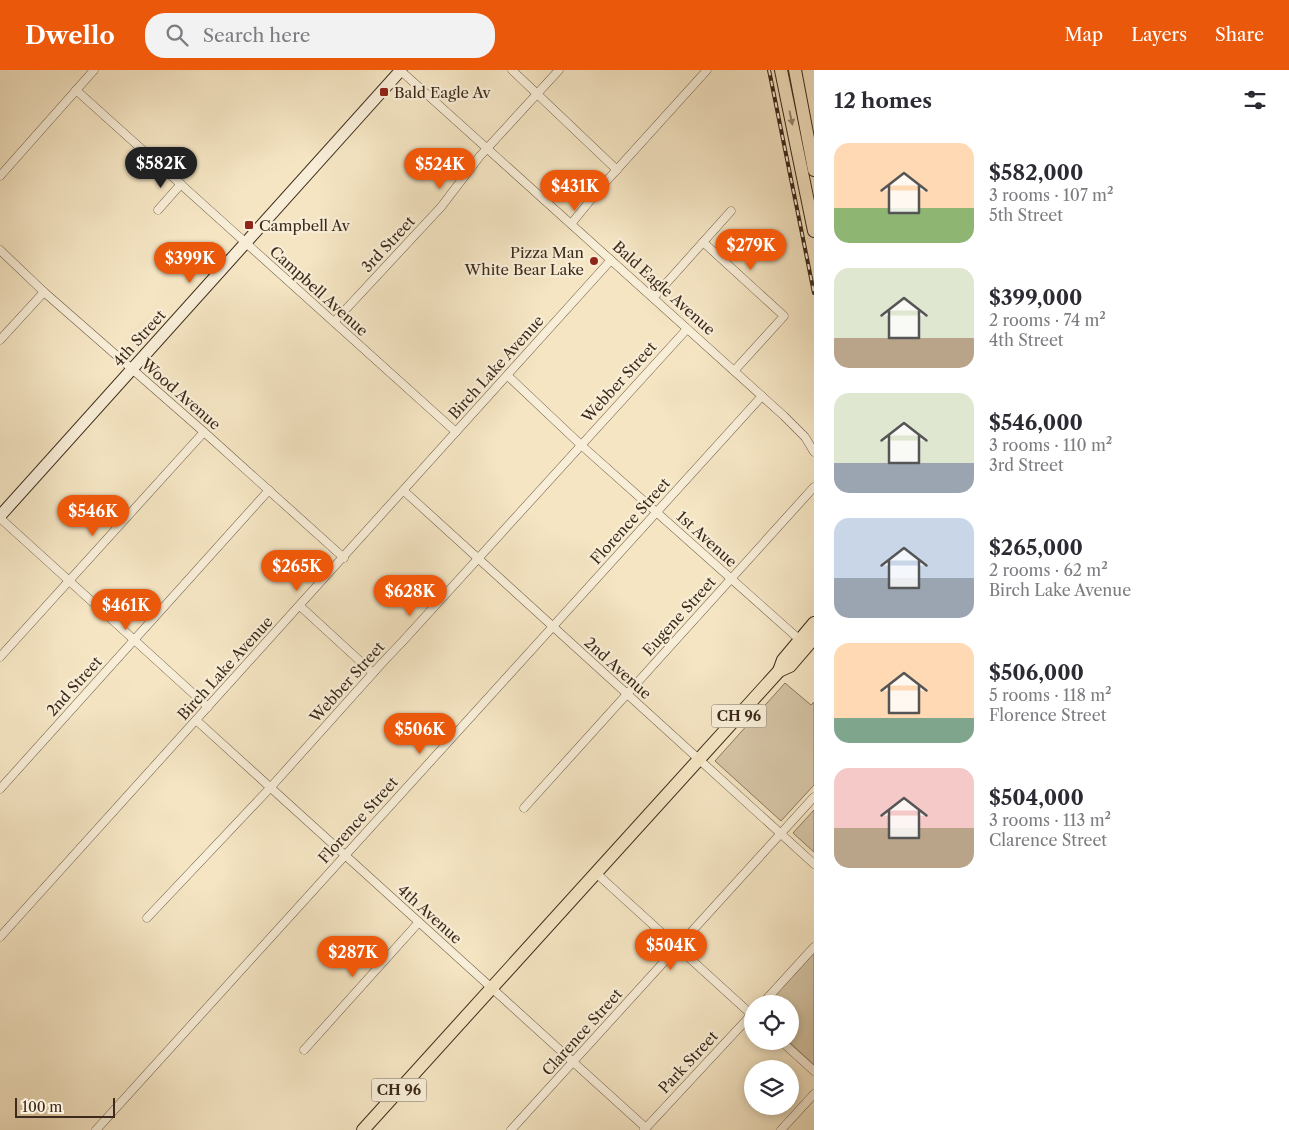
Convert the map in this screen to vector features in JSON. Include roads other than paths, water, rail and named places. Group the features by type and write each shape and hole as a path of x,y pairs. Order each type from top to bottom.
{"main road":[{"path":"781,70 814,230"},
{"path":"795,70 814,170"},
{"name":"CH 96","path":"363,1130 779,671 783,660 814,623"},
{"name":"CH 96","path":"779,671 790,666 814,638"}],"street":[{"path":"0,176 94,70"},
{"name":"Bald Eagle Avenue","path":"400,70 762,396 804,437 814,452"},
{"name":"4th Street","path":"0,517 400,70"},
{"path":"512,70 617,170"},
{"name":"3rd Street","path":"334,322 441,207 480,156 488,150 559,70"},
{"path":"571,224 707,70"},
{"name":"Campbell Avenue","path":"76,90 456,432"},
{"path":"158,210 181,184"},
{"path":"653,298 731,212"},
{"path":"703,242 784,316 734,371"},
{"name":"Wood Avenue","path":"0,250 44,292 344,558"},
{"name":"Birch Lake Avenue","path":"0,938 611,260"},
{"path":"0,340 44,292"},
{"name":"Webber Street","path":"147,918 270,788 373,672 687,328"},
{"name":"1st Avenue","path":"508,376 581,445 800,640"},
{"name":"Florence Street","path":"96,1130 762,396"},
{"path":"0,657 204,432"},
{"name":"Eugene Street","path":"524,808 814,487"},
{"name":"2nd Street","path":"0,789 269,490"},
{"name":"2nd Avenue","path":"404,491 814,864"},
{"path":"0,517 208,707"},
{"path":"300,606 373,672"},
{"name":"4th Avenue","path":"196,720 645,1129"},
{"name":"Clarence Street","path":"511,1130 814,797"},
{"path":"596,873 744,1007"},
{"path":"304,1050 419,922"},
{"path":"770,995 814,947"},
{"name":"Park Street","path":"645,1129 744,1023"},
{"path":"791,1050 814,1071"},
{"path":"781,1130 814,1094"}],"railway":[{"path":"769,70 814,293"}],"place":[{"name":"Bald Eagle Av","path":"384,92"},
{"name":"Campbell Av","path":"249,225"},
{"name":"Pizza Man White Bear Lake","path":"594,261"}]}
